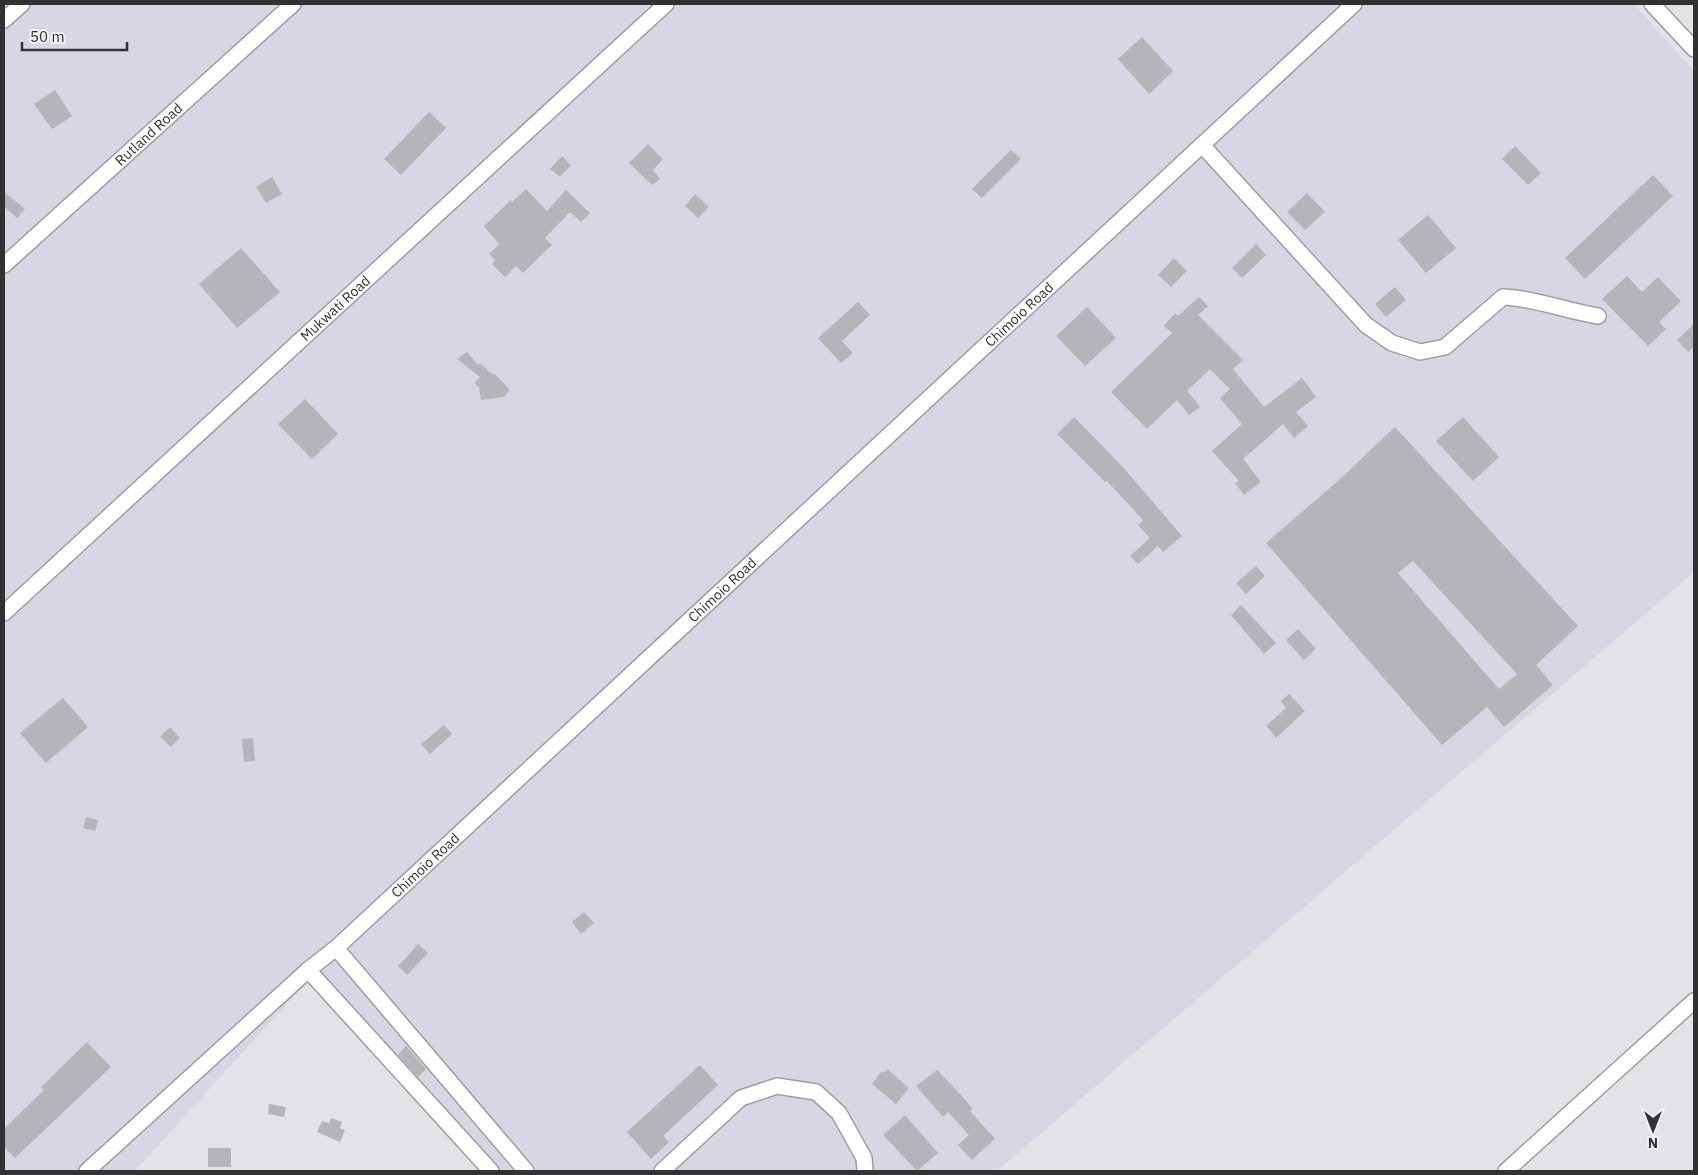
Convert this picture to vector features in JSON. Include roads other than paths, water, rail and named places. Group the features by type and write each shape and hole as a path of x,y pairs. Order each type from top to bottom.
{"street":[{"path":"4,20 22,4"},
{"name":"Rutland Road","path":"4,266 293,4"},
{"name":"Mukwati Road","path":"4,613 666,4"},
{"name":"Chimoio Road","path":"87,1171 308,970 336,948 1354,4"},
{"path":"1652,4 1694,49"},
{"path":"1202,145 1366,325 1392,343 1420,352 1445,347 1503,297 1518,298 1568,311 1598,316"},
{"path":"336,948 526,1171"},
{"path":"308,970 491,1171"},
{"path":"1506,1171 1694,1000"},
{"path":"662,1171 741,1098 777,1086 816,1092 840,1113 864,1158 865,1171"}]}
